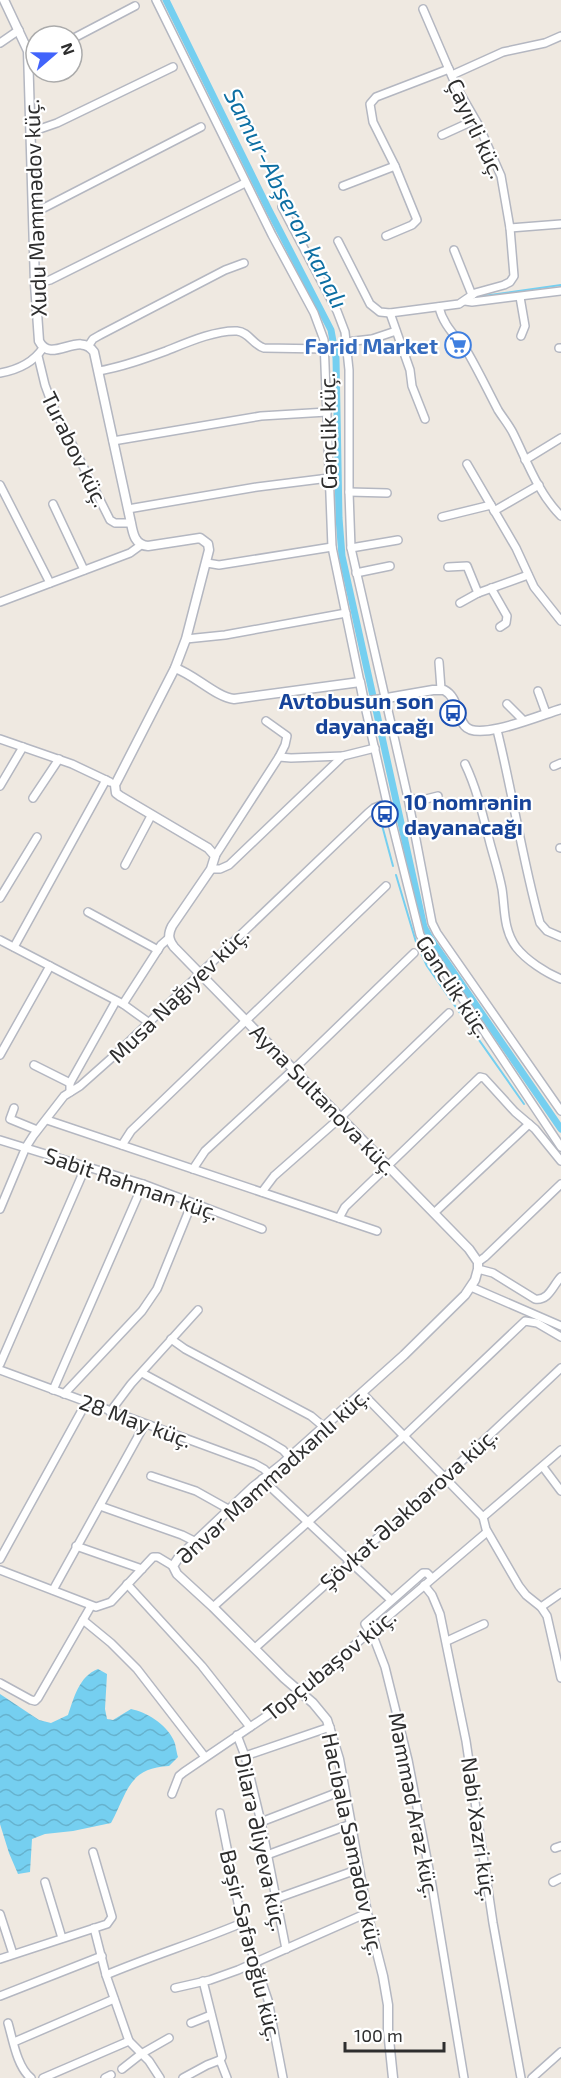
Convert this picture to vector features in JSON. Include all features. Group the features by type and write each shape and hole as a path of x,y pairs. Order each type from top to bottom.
{"street":[{"name":"Xudu Məmmədov küç.","path":"4,0 24,41"},
{"name":"Gənclik küç.","path":"156,0 245,183 314,313 325,349 332,547 360,682"},
{"path":"84,33 135,6"},
{"name":"Çayırli küç.","path":"390,313 439,307 465,301 472,295 504,285 514,276 510,228 501,176 476,120 464,102 423,9"},
{"path":"0,43 19,30"},
{"path":"386,236 412,225 417,220 395,166 373,122 369,108 371,100 503,52 545,43 561,36"},
{"path":"32,132 57,123 173,67"},
{"name":"Xudu Məmmədov küç.","path":"32,84 35,284 41,352"},
{"path":"442,135 476,120"},
{"path":"34,213 201,127"},
{"path":"343,186 395,166"},
{"path":"35,284 50,280 245,183"},
{"name":"Gənclik küç.","path":"282,207 337,311 346,342 349,370 351,548 383,698 408,798 429,912 437,933 558,1101 561,1111"},
{"path":"510,228 561,224"},
{"path":"338,241 370,304 380,312 390,313 410,370 412,386 425,419"},
{"path":"454,250 472,295"},
{"path":"89,345 100,335 225,270 244,263"},
{"path":"465,301 561,291"},
{"path":"520,297 525,326 525,331 521,336"},
{"path":"439,307 444,323 466,351 513,431 539,485 561,516"},
{"path":"99,371 121,367 203,337 236,331 247,335 264,348 325,349"},
{"path":"346,342 372,339 396,331"},
{"path":"0,373 21,367 41,352 79,344 89,345"},
{"path":"89,345 96,356 135,537 141,544 148,546 200,538 208,544 210,550 186,639 175,668 115,785 116,793 208,848 215,856"},
{"name":"Turabov küç.","path":"41,352 45,386 52,404 110,520 115,523 131,523"},
{"path":"113,441 261,417 327,412"},
{"path":"525,460 561,438"},
{"path":"467,464 516,548 528,575 561,621"},
{"path":"128,509 257,487 329,478"},
{"path":"0,485 50,583"},
{"path":"442,518 492,508 539,485"},
{"path":"349,492 387,493"},
{"path":"53,504 84,570"},
{"path":"351,548 398,540"},
{"path":"0,602 135,551 141,544"},
{"path":"207,563 219,565 332,547"},
{"path":"356,573 390,566"},
{"path":"448,567 467,566 478,593"},
{"path":"460,603 478,593 528,575"},
{"path":"491,588 508,620 500,627"},
{"path":"186,639 346,613"},
{"path":"439,662 441,689"},
{"path":"175,668 192,675 219,694 234,699 360,682 367,701 441,689 452,695 461,719 473,731 496,729 561,709"},
{"path":"538,691 546,713"},
{"name":"Gənclik küç.","path":"367,701 387,802 420,935 561,1146"},
{"path":"507,704 523,720"},
{"path":"70,1092 70,1083 120,1003 169,938 172,926 211,869 215,856 279,757 287,736 266,721"},
{"path":"496,729 505,763 520,844 540,923 547,931 561,937"},
{"path":"0,739 59,759 115,785"},
{"path":"0,786 23,747"},
{"path":"279,757 343,756 375,748"},
{"path":"211,869 220,869 229,865 343,756"},
{"path":"33,798 59,759"},
{"path":"465,764 476,787 499,877 508,930 516,946 523,953 561,980"},
{"path":"14,947 106,780"},
{"path":"408,798 422,800 438,796"},
{"name":"Musa Nağıyev küç.","path":"0,1209 26,1147 57,1105 116,1054 368,813 387,802"},
{"path":"125,865 151,816"},
{"path":"0,898 37,837"},
{"path":"122,1145 131,1131 386,886"},
{"path":"88,912 158,950"},
{"name":"Ayna Sultanova küç.","path":"169,938 174,947 470,1249 478,1265"},
{"path":"0,940 120,1003 148,1022"},
{"path":"193,1169 205,1151 414,953"},
{"path":"0,1055 51,966"},
{"path":"262,1192 274,1176 341,1118 449,1013"},
{"path":"34,1065 70,1083"},
{"path":"339,1218 345,1208 387,1165 480,1077 484,1078 529,1124 561,1161"},
{"path":"14,1108 10,1119 37,1130"},
{"path":"47,1120 377,1231"},
{"path":"434,1213 529,1124"},
{"name":"Sabit Rəhman küç.","path":"0,1140 143,1184 262,1229"},
{"path":"0,1364 86,1166"},
{"path":"53,1390 143,1184"},
{"path":"561,1184 478,1265 541,1300 546,1297 561,1276"},
{"path":"64,1394 142,1311 152,1297 192,1203"},
{"name":"Ənvər Məmmədxanlı küç.","path":"91,1606 111,1602 156,1556 173,1566 266,1477 426,1335 471,1287 478,1265"},
{"path":"471,1287 561,1326"},
{"path":"110,1412 130,1384 198,1310"},
{"path":"213,1607 404,1436 525,1321 537,1323 561,1337"},
{"path":"171,1340 311,1416 324,1427"},
{"name":"Şövkət Ələkbərova küç.","path":"255,1648 445,1477 561,1368"},
{"path":"0,1379 2,1371"},
{"name":"28 May küç.","path":"2,1371 255,1464 308,1523 391,1600"},
{"path":"142,1372 268,1441 283,1450 290,1458"},
{"path":"362,1393 483,1517 487,1532 523,1591 541,1607 547,1616 558,1646 561,1678"},
{"path":"0,1559 86,1403"},
{"path":"52,1590 145,1424"},
{"path":"483,1517 561,1450"},
{"path":"543,1467 561,1491"},
{"path":"151,1476 196,1491 230,1510"},
{"path":"100,1506 196,1542"},
{"name":"Topçubaşov küç.","path":"172,1794 179,1776 282,1707 487,1532"},
{"path":"76,1546 142,1569"},
{"name":"Hacıbala Səmədov küç.","path":"173,1566 177,1574 320,1709 330,1727 367,1913 386,1990 393,2078"},
{"path":"0,1570 91,1606 35,1701 0,1683"},
{"path":"369,1632 365,1624 367,1621 391,1600 423,1573 427,1573 432,1578"},
{"name":"Dilarə Əliyeva küç.","path":"127,1584 202,1666 250,1727"},
{"name":"Nəbi Xəzri küç.","path":"424,1585 436,1604 447,1641 471,1767 493,1923 521,2078"},
{"path":"541,1607 561,1593"},
{"path":"83,1620 137,1669 205,1757"},
{"path":"447,1641 484,1624"},
{"name":"Məmməd Araz küç.","path":"369,1632 385,1667 410,1770 432,1885 464,2078"},
{"path":"245,1756 330,1727"},
{"name":"Dilarə Əliyeva küç.","path":"237,1735 245,1756 261,1822 286,1948"},
{"path":"261,1822 344,1790"},
{"name":"Bəşir Səfəroğlu küç.","path":"220,1813 242,1923 268,2000 283,2078"},
{"path":"267,1854 351,1824"},
{"path":"0,1959 107,1924 112,1917 93,1852"},
{"path":"275,1899 359,1869"},
{"path":"553,1882 561,1878"},
{"path":"45,1882 62,1938"},
{"path":"174,1989 219,1977 367,1913"},
{"path":"0,1914 13,1954"},
{"path":"106,1975 206,1939 242,1923"},
{"path":"94,1928 106,1975 129,2041 160,2078"},
{"path":"0,1996 102,1956"},
{"path":"203,1981 223,2053 220,2060 227,2078"},
{"path":"14,2042 114,1999"},
{"path":"191,2023 211,2015"},
{"path":"8,2023 24,2069 31,2078"},
{"path":"122,2069 141,2054 169,2038"},
{"path":"43,2078 129,2041"},
{"path":"532,2078 561,2052"},
{"path":"183,2078 220,2060"}],"water":[{"path":"98,1669 107,1674 105,1709 107,1719 113,1720 131,1709 149,1716 170,1734 178,1757 169,1766 145,1771 137,1777 126,1792 111,1823 45,1834 32,1839 30,1872 18,1874 0,1824 0,1694 39,1720 51,1723 68,1715 82,1682"}],"waterway":[{"name":"Samur-Abşeron kanalı","path":"166,0 331,330 336,358 339,518 342,556 424,927 561,1129"},
{"path":"476,297 561,285"},
{"path":"379,814 393,866"},
{"path":"396,875 416,942 427,966 524,1104"}],"place":[{"name":"Fərid Market","path":"458,345"},
{"name":"Avtobusun son dayanacağı","path":"453,713"},
{"name":"10 nomrənin dayanacağı","path":"385,814"}]}
